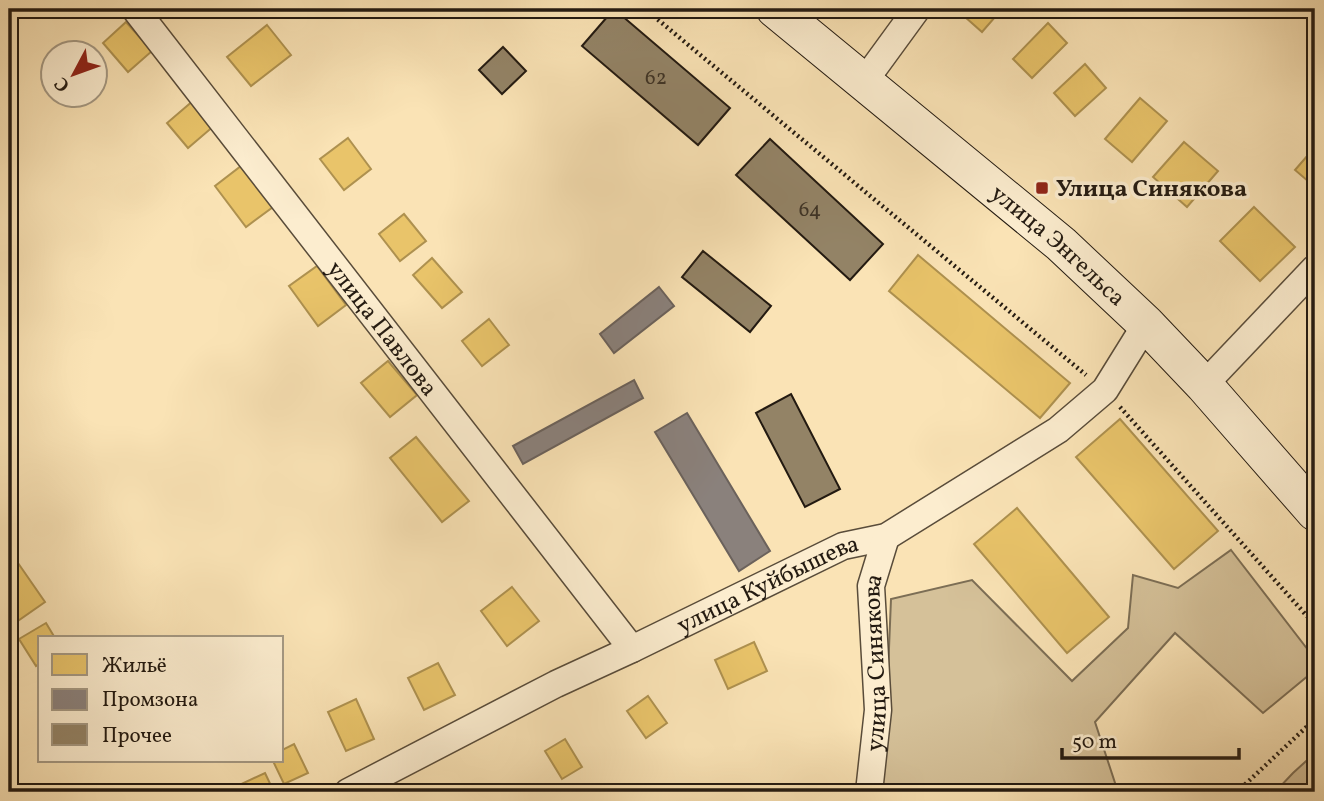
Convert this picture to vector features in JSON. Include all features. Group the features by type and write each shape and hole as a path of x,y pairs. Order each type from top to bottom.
{"street":[{"name":"улица Павлова","path":"135,9 632,649"},
{"name":"улица Энгельса","path":"775,9 1061,244 1146,324 1204,385 1315,512"},
{"path":"863,83 917,9"},
{"path":"1204,385 1315,268"},
{"name":"улица Куйбышева","path":"348,792 556,684 843,546 886,537 1058,429 1105,390 1146,324"},
{"name":"улица Синякова","path":"869,792 878,709 871,586 886,537"}],"path":[{"path":"645,9 1105,390 1315,625"},
{"path":"1237,792 1315,719"}],"shaded area":[{"path":"1231,550 1315,659 1315,670 1263,713 1175,633 1095,722 1118,792 877,792 884,771 891,599 972,580 1072,681 1128,628 1133,575 1178,588"},
{"path":"1315,753 1315,792 1275,792 1293,773"}],"building: Жильё":[{"path":"956,9 1002,9 982,32"},
{"path":"126,22 152,51 128,72 108,49 108,38"},
{"path":"1048,23 1067,43 1032,78 1013,59"},
{"path":"267,25 291,55 251,86 227,57"},
{"path":"1085,64 1106,88 1075,116 1054,93"},
{"path":"1140,98 1167,121 1132,162 1105,139"},
{"path":"194,100 215,125 188,148 167,123"},
{"path":"348,138 371,169 344,190 320,159"},
{"path":"1184,142 1218,171 1187,207 1153,177"},
{"path":"1315,147 1315,187 1295,170"},
{"path":"241,166 273,207 246,227 215,186"},
{"path":"1254,207 1295,247 1260,281 1220,241"},
{"path":"404,214 426,241 400,261 379,234"},
{"path":"918,255 1070,383 1040,418 889,291"},
{"path":"432,258 462,292 442,308 413,275"},
{"path":"317,266 346,305 318,326 289,286"},
{"path":"489,319 509,345 482,366 462,341"},
{"path":"388,361 417,395 390,417 361,383"},
{"path":"1120,419 1218,531 1174,569 1076,457"},
{"path":"416,437 469,501 442,522 390,458"},
{"path":"1017,508 1109,617 1067,653 974,544"},
{"path":"18,563 45,602 12,625 9,620 9,569"},
{"path":"512,587 539,621 507,646 481,611"},
{"path":"46,623 54,636 38,636 36,666 19,639"},
{"path":"754,642 767,671 728,689 715,660"},
{"path":"438,663 455,695 424,710 408,678"},
{"path":"648,696 667,723 646,738 627,711"},
{"path":"356,699 374,739 346,751 328,712"},
{"path":"565,739 582,767 562,779 545,751"},
{"path":"294,744 308,773 284,784 273,762 284,762 284,749"},
{"path":"265,773 274,792 237,792 235,787"}],"building: Промзона":[{"path":"659,287 674,306 614,353 600,334"},
{"path":"634,380 643,398 523,464 513,446"},
{"path":"687,413 770,551 739,571 655,432"}],"building: Прочее":[{"path":"614,9 730,108 698,145 582,46"},
{"path":"503,47 526,71 502,94 479,70"},
{"path":"770,139 883,244 850,280 736,175"},
{"path":"703,251 771,306 750,332 682,277"},
{"path":"791,394 840,489 805,507 756,413"}],"place":[{"name":"Улица Синякова","path":"1042,188"}]}
